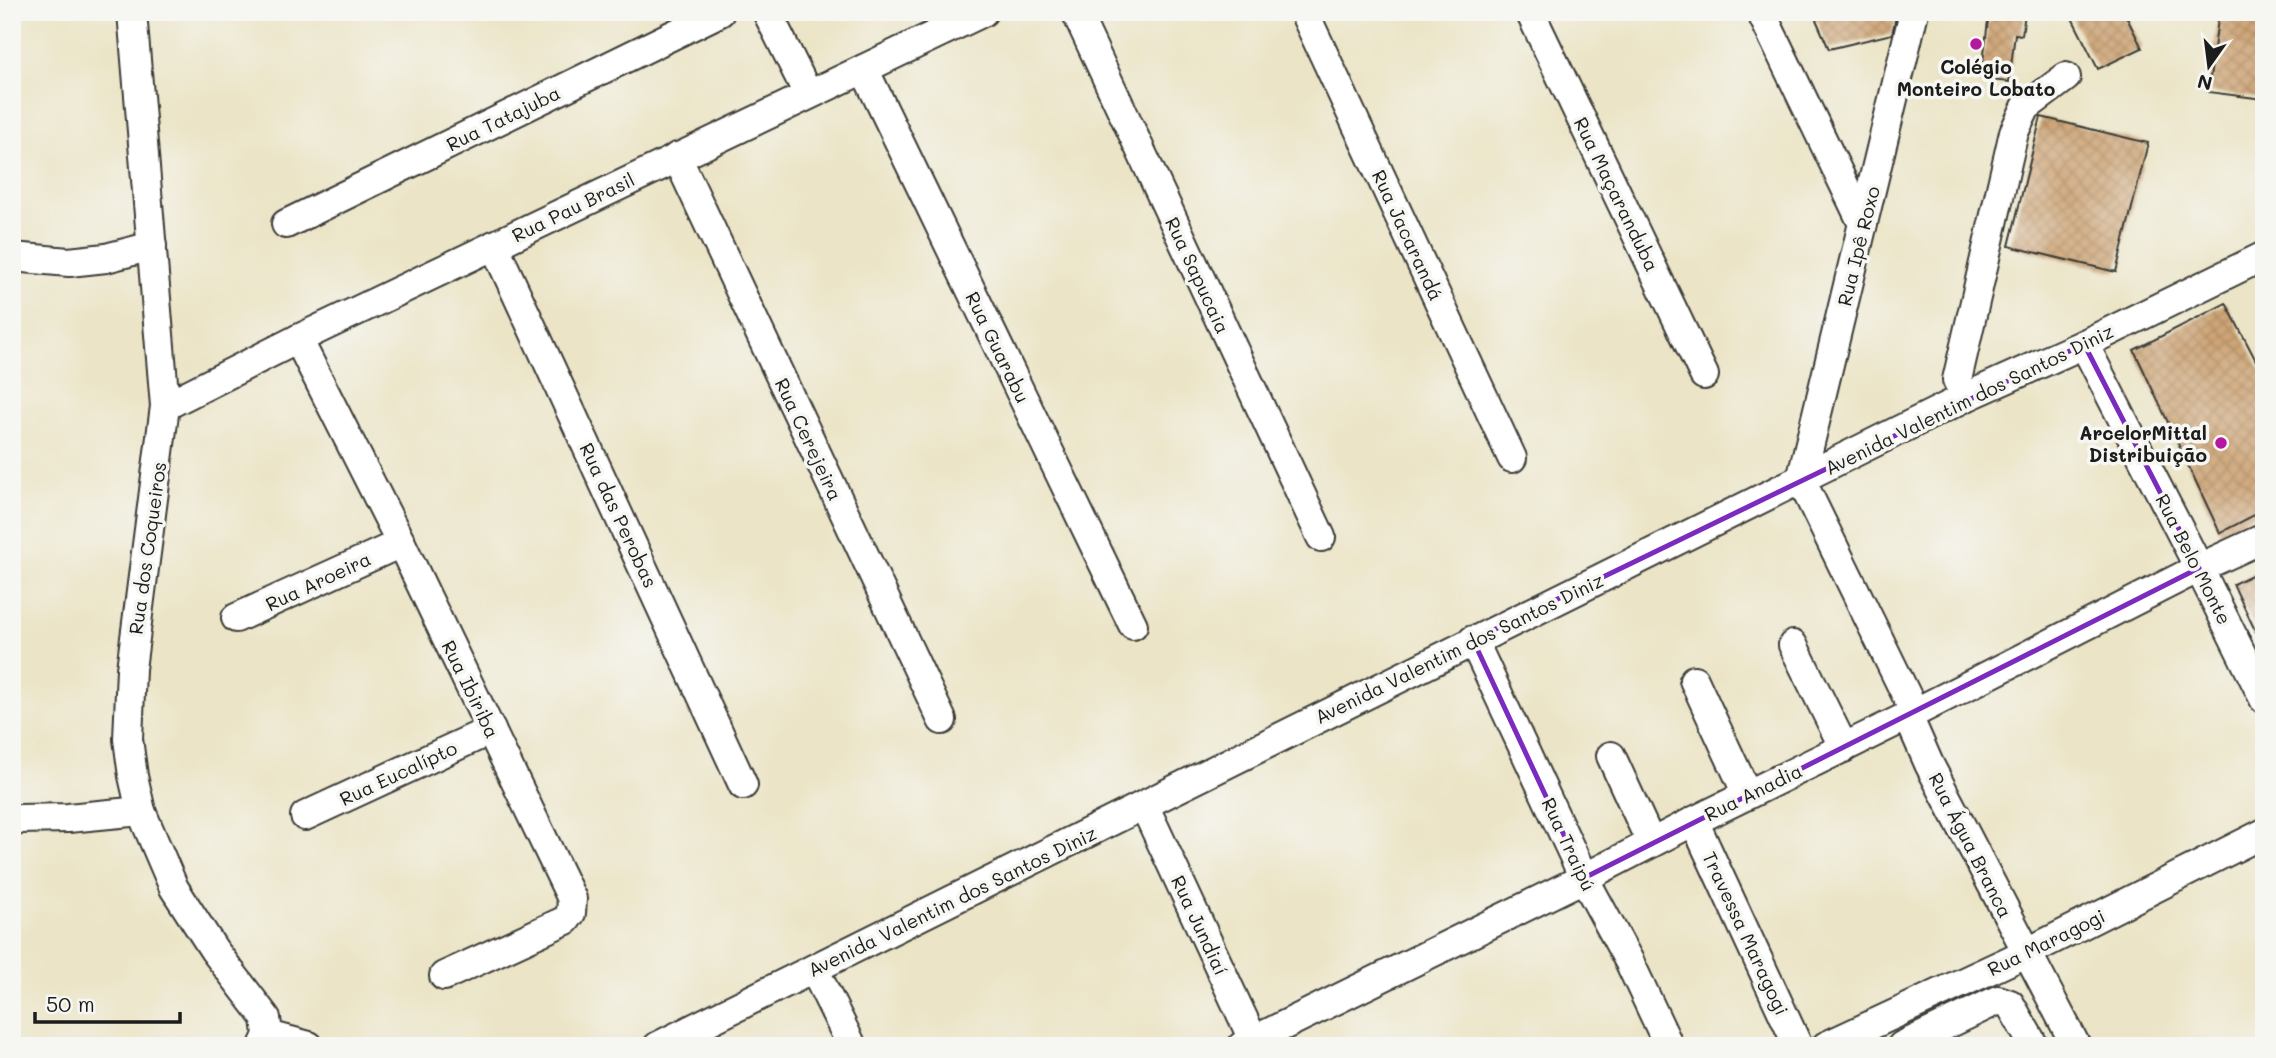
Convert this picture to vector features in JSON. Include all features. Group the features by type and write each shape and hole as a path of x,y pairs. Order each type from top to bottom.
{"street":[{"name":"Rua dos Coqueiros","path":"132,12 165,406 131,669 128,739 141,811 174,888 214,950 266,1018 266,1041"},
{"name":"Rua Tatajuba","path":"286,224 720,12"},
{"path":"767,12 808,94"},
{"name":"Rua Pau Brasil","path":"165,406 298,339 984,12"},
{"name":"Rua Sapucaia","path":"1076,12 1321,537"},
{"name":"Rua Jacarandá","path":"1304,12 1512,458"},
{"name":"Rua Maçaranduba","path":"1530,12 1704,375"},
{"path":"1760,12 1859,193"},
{"name":"Rua Ipê Roxo","path":"1801,480 1863,224 1859,193 1914,12"},
{"name":"Rua Guarabu","path":"864,69 1133,625"},
{"path":"1966,397 1957,380 2014,132 2026,107 2066,77"},
{"name":"Rua Cerejeira","path":"677,157 942,720"},
{"name":"Rua das Perobas","path":"494,245 743,785"},
{"path":"12,257 69,262 106,258 152,246"},
{"name":"Avenida Valentim dos Santos Diniz","path":"658,1046 1966,397 2084,344 2264,256"},
{"name":"Rua Ibiriba","path":"298,339 401,543 572,898 571,913 566,920 444,976"},
{"name":"Rua Belo Monte","path":"2084,344 2264,699"},
{"name":"Rua Água Branca","path":"1801,480 1911,715 1929,764 2075,1045"},
{"name":"Rua Anadia","path":"1251,1044 1747,794 1911,715 2199,568 2264,538"},
{"name":"Rua Aroeira","path":"236,618 401,543"},
{"name":"Rua Traipú","path":"1473,640 1584,878 1629,961 1669,1046"},
{"path":"1793,645 1844,748"},
{"path":"1694,680 1747,794"},
{"name":"Rua Eucalípto","path":"306,816 491,730"},
{"path":"1611,756 1651,843"},
{"name":"Rua Jundiaí","path":"1144,805 1251,1044"},
{"path":"12,823 20,819 68,818 141,811"},
{"name":"Travessa Maragogi","path":"1694,821 1798,1046"},
{"name":"Rua Maragogi","path":"1826,1046 2026,953 2264,834"},
{"path":"814,969 852,1046"},
{"path":"1902,1046 1998,1000 2010,1004 2034,1046"},
{"path":"266,1041 309,1046"}],"highlighted area":[{"path":"2084,344 2199,568 1584,878 1473,640"}],"building":[{"path":"1823,12 1897,12 1892,34 1829,49 1814,15"},
{"path":"1989,12 2025,13 2022,35 2015,34 2009,82 1981,79"},
{"path":"2069,12 2124,12 2142,48 2098,69"},
{"path":"2219,12 2264,12 2264,99 2208,92"},
{"path":"2041,117 2148,143 2116,272 2009,246"},
{"name":"ArcelorMittal Distribuição","path":"2226,303 2264,376 2264,510 2220,533 2134,350"},
{"path":"2264,569 2264,649 2233,584"}],"place":[{"name":"Colégio Monteiro Lobato","path":"1976,44"},
{"name":"ArcelorMittal Distribuição","path":"2221,443"}]}
